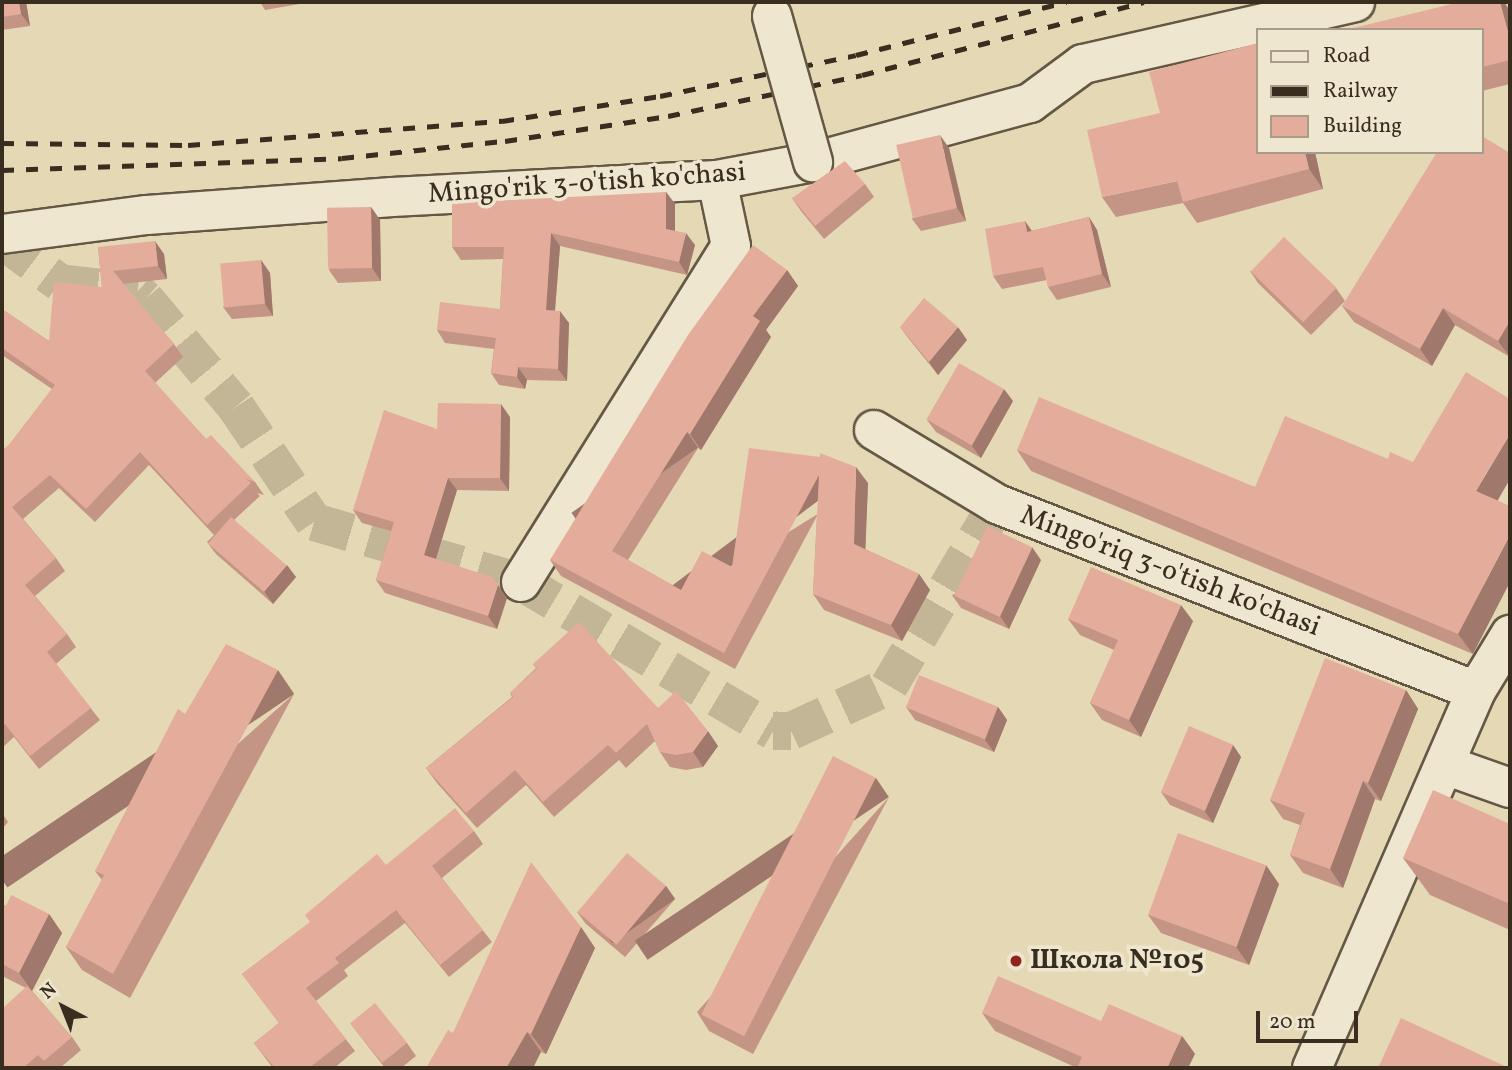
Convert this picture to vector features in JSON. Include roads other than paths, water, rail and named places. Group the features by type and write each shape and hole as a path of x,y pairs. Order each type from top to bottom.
{"street":[{"name":"Mingo'rik 3-o'tish ko'chasi","path":"2,234 147,215 324,202 717,180 813,162 1030,103 1083,64 1355,2"},
{"path":"771,9 813,162"},
{"path":"522,582 731,246 717,180"},
{"name":"Mingo'riq 3-o'tish ko'chasi","path":"874,430 997,504 1476,691"},
{"path":"1312,1068 1476,691 1510,635"},
{"path":"1445,765 1510,788"}],"tunnel":[{"path":"2,240 60,283 137,292 145,299 236,407 314,522 521,582 773,731 791,731 889,686 997,504"}],"railway":[{"path":"2,143 188,145 502,121 660,96 856,55 1066,2"},
{"path":"2,170 342,158 505,141 668,116 862,75 1144,2"}],"place":[{"name":"Школа №105","path":"1016,961"}]}
